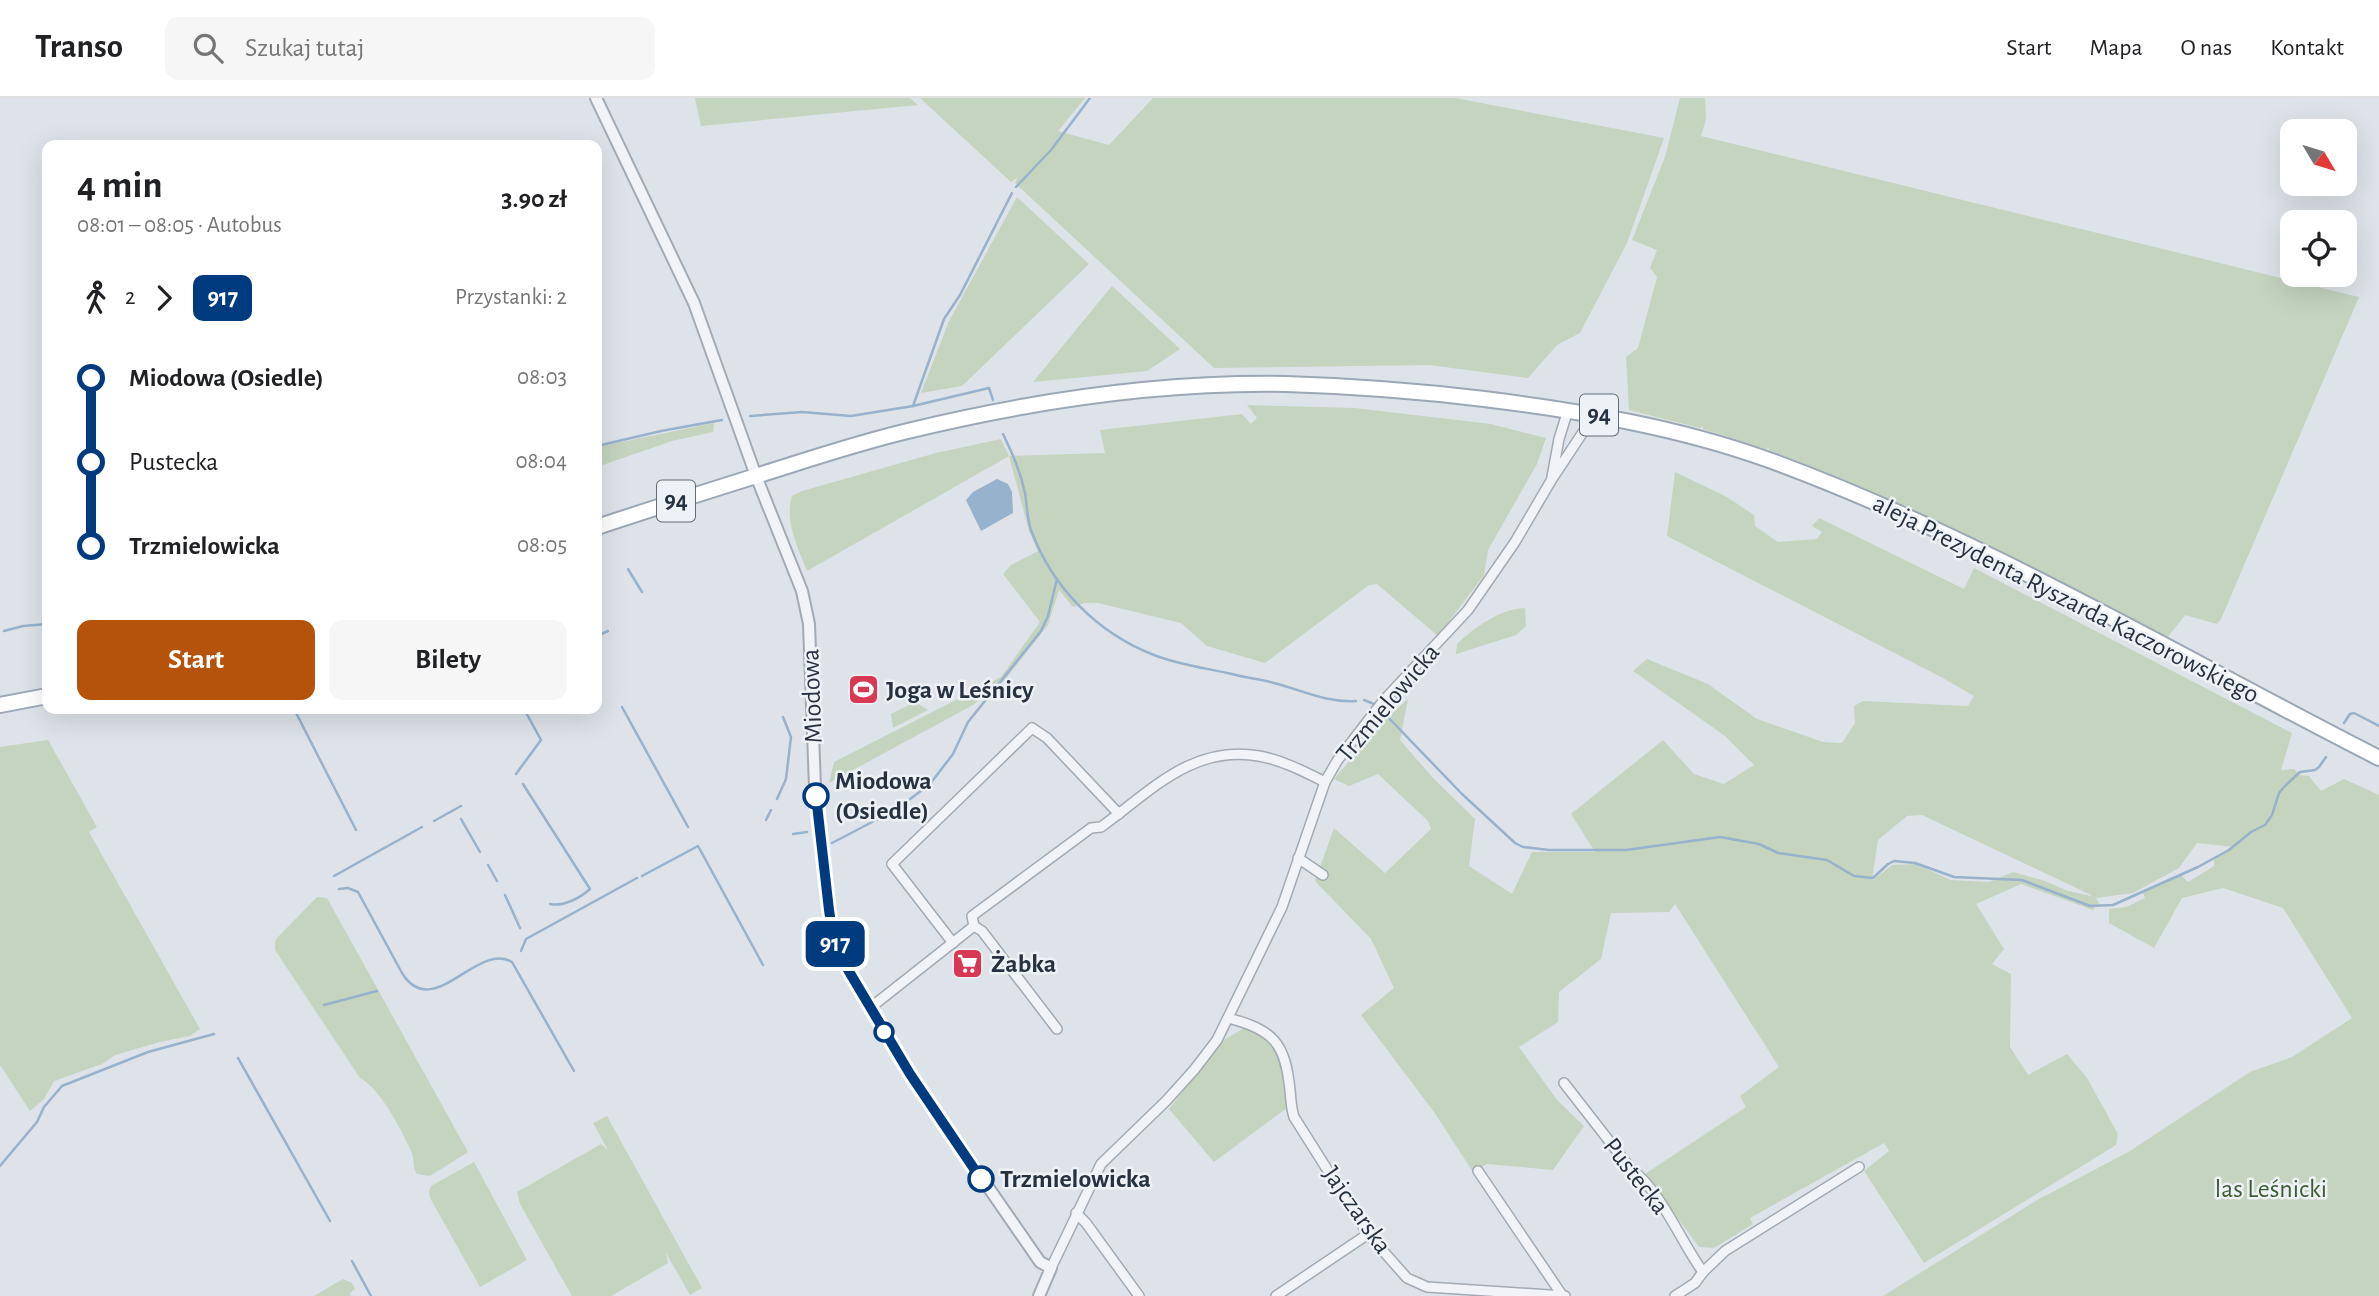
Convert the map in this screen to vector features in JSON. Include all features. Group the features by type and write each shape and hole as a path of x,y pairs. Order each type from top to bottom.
{"main road":[{"name":"aleja Prezydenta Ryszarda Kaczorowskiego","path":"602,525 836,451 931,425 1099,396 1209,386 1284,384 1385,389 1568,410 1715,442 1768,460 1916,519 2379,758"},
{"path":"0,705 42,697"}],"street":[{"name":"Miodowa","path":"596,98 694,303 756,476 802,591 809,624 815,780 834,943 910,1074 1040,1262 1051,1268"},
{"name":"Trzmielowicka","path":"1552,479 1559,439 1568,410"},
{"name":"Trzmielowicka","path":"1038,1296 1101,1164 1167,1101 1217,1040 1282,907 1325,782 1337,761 1384,700 1468,610 1595,414"},
{"path":"953,943 891,864 1032,728 1046,738 1119,814"},
{"path":"1057,1029 982,931 974,926 972,916 1091,828 1101,827 1178,770 1203,758 1242,754 1262,756 1325,782"},
{"path":"1298,859 1323,875"},
{"path":"870,1008 974,926"},
{"name":"Jajczarska","path":"1228,1018 1263,1030 1276,1042 1286,1066 1290,1107 1294,1118 1368,1234 1407,1278 1427,1287 1563,1296"},
{"name":"Pustecka","path":"1564,1083 1639,1175 1666,1212 1703,1272"},
{"path":"1675,1296 1695,1283 1726,1251 1859,1167"},
{"path":"1478,1171 1563,1296"},
{"path":"1076,1213 1139,1296"},
{"path":"1276,1296 1368,1234"}],"green space":[{"path":"695,98 910,98 918,105 701,126"},
{"path":"920,98 1085,98 1058,131 1109,145 1153,98 1455,98 1664,138 1627,243 1580,333 1557,345 1528,378 1429,365 1214,368 1015,183 1018,177 1011,182"},
{"path":"1680,98 1705,98 1706,119 1701,136 2280,278 2280,287 2318,287 2359,297 2217,624 2185,615 2168,637 2163,638 2095,602 2094,599 2092,601 2000,553 1999,550 1997,552 1904,508 1905,505 1901,506 1806,467 1807,465 1803,466 1769,448 1703,429 1703,426 1700,428 1629,410 1626,357 1638,348 1657,277 1650,268 1657,250 1632,240 1665,157"},
{"path":"1017,197 1089,264 962,386 921,393 949,321"},
{"path":"1112,286 1180,349 1147,371 1033,382"},
{"path":"1247,405 1355,408 1491,424 1546,438 1537,464 1488,550 1484,575 1438,636 1377,584 1369,585 1265,663 1207,646 1181,623 1098,603 1073,607 1059,590 1048,625 1005,680 973,705 829,783 834,762 1001,677 1040,622 1003,574 1011,565 1038,551 1029,531 1009,456 1105,453 1100,430 1242,414 1251,424 1257,418"},
{"path":"714,423 713,432 672,441 602,465 602,446"},
{"path":"1001,439 1009,456 807,571 791,525 792,496 936,453"},
{"name":"las Leśnicki","path":"1675,472 1727,497 1754,515 1755,526 1778,542 1817,539 1822,532 1812,526 1819,518 1964,589 1974,568 2292,733 2281,770 2294,769 2300,775 2309,776 2321,791 2344,779 2379,795 2379,1296 1883,1296 2039,1199 2130,1151 2250,1072 2292,1057 2352,1018 2283,908 2223,888 2182,898 2154,948 2109,923 2109,909 2126,907 2145,898 2143,893 2181,875 2188,882 2214,866 2214,859 2235,847 2197,843 2179,868 2133,893 2096,898 2099,903 2093,910 2021,884 1976,904 2004,949 1992,964 2011,974 2010,1047 2028,1075 2067,1054 2087,1078 2118,1134 2116,1145 1924,1263 1864,1171 1889,1151 1884,1143 1750,1218 1753,1224 1714,1248 1699,1247 1645,1174 1746,1107 1740,1096 1779,1067 1675,904 1669,912 1611,913 1601,959 1559,992 1558,1022 1519,1047 1557,1100 1584,1126 1553,1170 1487,1164 1473,1172 1434,1112 1361,1015 1394,988 1371,939 1315,881 1334,828 1385,873 1431,829 1428,821 1378,774 1349,786 1334,779 1385,719 1408,699 1400,740 1433,778 1475,819 1469,866 1512,894 1532,852 1595,852 1571,814 1663,740 1694,774 1724,784 1754,765 1725,736 1633,671 1647,659 1708,684 1757,719 1823,742 1842,743 1855,723 1854,706 1863,701 1968,706 1974,696 1667,536","holes":["1922,815 2091,895 2068,891 2013,872 1989,882 1951,880 1916,864 1892,865 1872,881 1878,840 1907,816"]},
{"path":"1525,608 1526,626 1516,635 1456,654 1457,644 1480,625 1497,615"},
{"path":"915,702 928,710 893,728 891,714"},
{"path":"48,740 97,827 89,832 200,1029 190,1036 115,1055 102,1064 54,1081 44,1099 30,1111 0,1065 0,747"},
{"path":"317,897 327,898 468,1152 430,1176 417,1174 412,1153 390,1111 376,1091 360,1078 275,950 277,938"},
{"path":"1247,1026 1266,1038 1276,1053 1282,1071 1287,1108 1214,1162 1169,1109 1221,1042"},
{"path":"607,1116 702,1288 690,1295 666,1253 668,1263 611,1296 572,1296 520,1204 517,1192 601,1144 608,1150 593,1123"},
{"path":"474,1162 527,1260 480,1287 429,1192 431,1186"},
{"path":"343,1279 352,1283 355,1289 350,1293 351,1296 314,1296"}],"water":[{"path":"997,479 1008,484 1012,492 1013,513 981,531 966,500 973,492"}],"waterway":[{"path":"1016,187 1051,150 1090,98"},
{"path":"913,406 944,319 960,295 1012,193"},
{"path":"750,416 802,412 851,416 913,406 989,388 993,400"},
{"path":"602,445 722,420"},
{"path":"1003,434 1021,477 1030,526 1040,551 1064,589 1096,621 1133,646 1163,658 1269,682 1324,698 1356,701"},
{"path":"628,569 642,592"},
{"path":"832,843 897,809 930,784 953,754 968,722 1041,631 1048,616 1057,579"},
{"path":"4,631 42,624"},
{"path":"602,634 608,631"},
{"path":"1435,660 1383,712 1462,794 1515,843 1523,847 1549,850 1626,850 1720,837 1759,844 1778,853 1827,860 1854,876 1873,878 1894,861 1915,863 1954,877 2022,880 2090,906 2113,905 2198,867 2265,825 2272,815 2279,793 2286,785 2300,772 2315,770 2326,757"},
{"path":"1364,700 1374,704"},
{"path":"622,707 688,827"},
{"path":"2344,723 2350,714 2354,713 2379,726"},
{"path":"297,714 356,830"},
{"path":"516,774 541,740 527,714"},
{"path":"777,799 786,779 791,737 783,717"},
{"path":"523,784 590,889 571,901 550,904"},
{"path":"434,821 461,806"},
{"path":"766,820 771,810"},
{"path":"461,819 480,852"},
{"path":"334,876 422,827"},
{"path":"793,834 807,832"},
{"path":"642,876 698,846 763,965"},
{"path":"488,865 497,881"},
{"path":"521,951 526,939 637,878"},
{"path":"339,889 348,888 358,892 402,973 414,986 427,989 441,986 484,962 498,958 512,962 574,1071"},
{"path":"505,895 520,928"},
{"path":"324,1005 377,991"},
{"path":"0,1166 37,1122 44,1107 62,1086 148,1052 214,1034"},
{"path":"238,1058 330,1221"},
{"path":"352,1261 371,1296"}],"bus line":[{"name":"917","path":"816,796 829,910 838,953 910,1074 981,1179"}],"place":[{"name":"Joga w Leśnicy","path":"863,690"},
{"name":"Miodowa (Osiedle)","path":"816,796"},
{"name":"Żabka","path":"968,964"},
{"name":"Trzmielowicka","path":"981,1179"}]}
